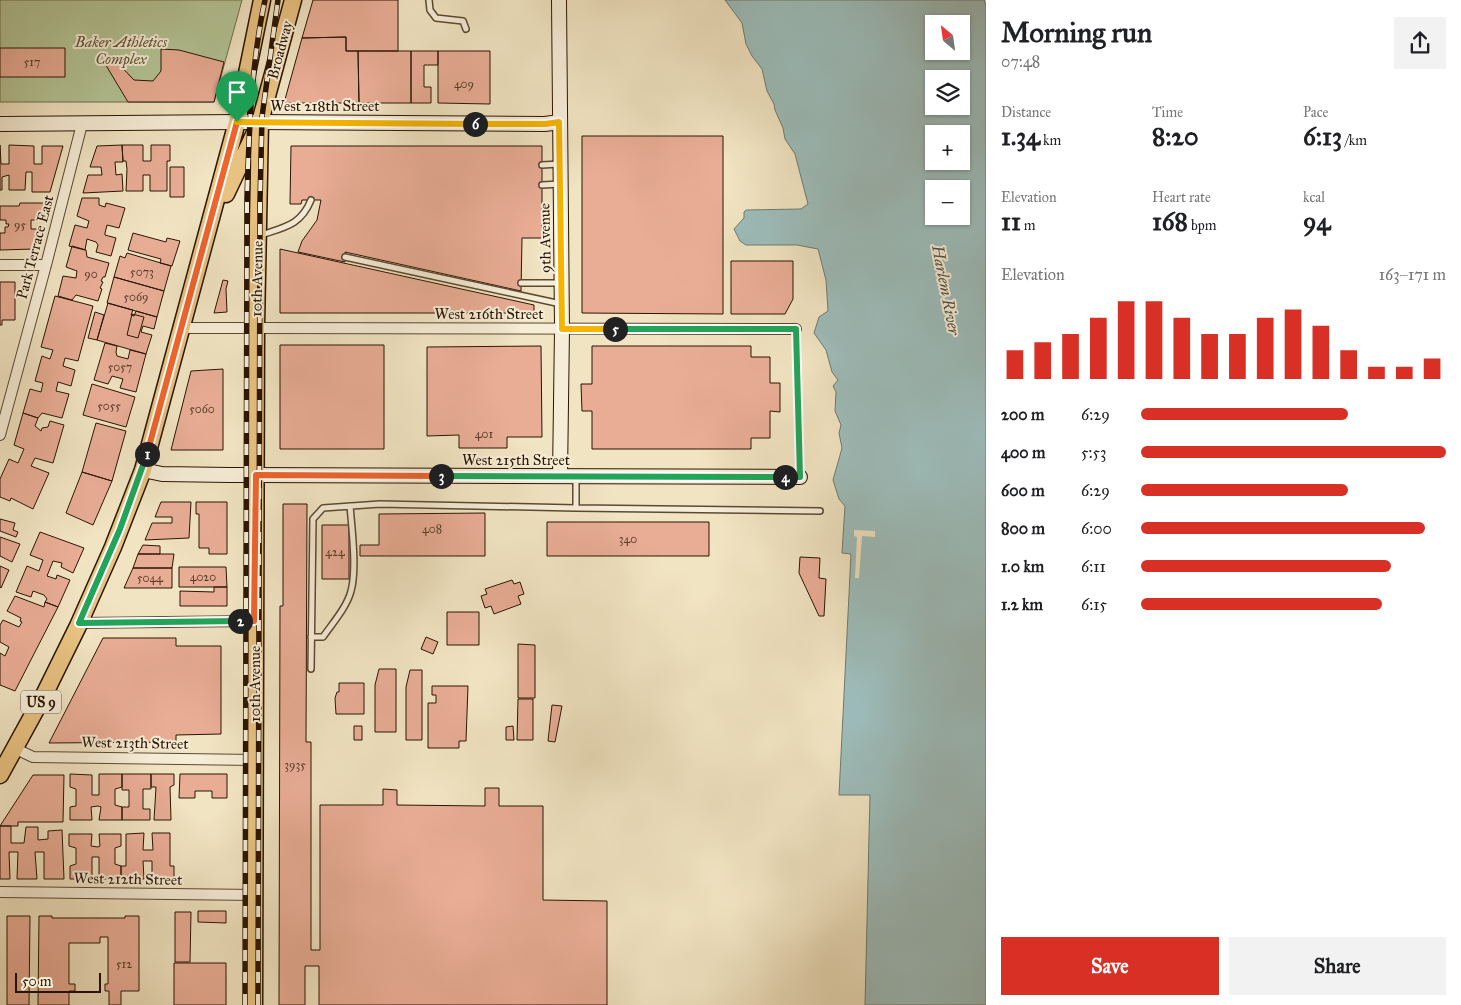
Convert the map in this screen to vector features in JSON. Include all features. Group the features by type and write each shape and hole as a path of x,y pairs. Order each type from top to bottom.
{"main road":[{"name":"Broadway","path":"0,775 16,749 79,623 120,529 143,470 183,328 237,122 262,0"},
{"name":"Broadway","path":"206,237 260,122 293,0"},
{"name":"10th Avenue","path":"254,1005 256,895 254,621 256,328 260,122"}],"street":[{"name":"9th Avenue","path":"559,0 562,283 560,476"},
{"name":"West 218th Street","path":"0,124 260,122 546,124 559,122"},
{"name":"Park Terrace East","path":"0,435 82,124"},
{"path":"0,265 46,266"},
{"name":"West 216th Street","path":"183,328 796,329"},
{"name":"West 215th Street","path":"143,470 162,474 800,477"},
{"path":"79,623 254,621"},
{"name":"West 213th Street","path":"16,749 33,757 255,760"},
{"name":"West 212th Street","path":"0,892 256,895"}],"lane":[{"path":"429,0 430,10 436,18 463,20 466,29"},
{"path":"542,165 560,164"},
{"path":"542,185 560,184"},
{"path":"258,236 291,225 306,214 311,200"},
{"path":"345,257 562,304"},
{"path":"522,283 562,283"},
{"path":"796,329 800,477"},
{"path":"576,476 576,508"},
{"path":"311,669 313,519 323,508 380,504 820,511"},
{"path":"311,637 323,637 338,616 351,592 353,555 350,506"}],"green space":[{"name":"Baker Athletics Complex","path":"0,0 242,0 214,102 0,102"}],"water":[{"name":"Harlem River","path":"725,0 984,0 986,6 986,1005 865,1005 870,795 839,795 851,554 842,553 845,506 839,499 833,480 842,448 839,433 841,425 835,411 836,392 833,386 838,380 832,372 826,350 814,333 819,317 828,311 826,280 818,249 797,245 746,245 740,241 734,229 744,218 746,210 801,209 808,204 795,154 785,139 774,104 767,91 762,69 746,44 742,23"}],"pier":[{"path":"854,530 875,531 875,537 862,536 859,578 855,578 857,537 854,536"}],"building":[{"path":"313,0 398,0 398,51 346,51 346,37 302,38"},
{"path":"346,37 346,51 358,51 359,103 284,103 302,38"},
{"path":"0,48 65,48 65,77 0,77"},
{"path":"161,49 179,50 224,62 214,102 128,102 104,62 113,58 134,80 153,81 161,71"},
{"path":"358,51 411,51 411,103 359,103"},
{"path":"411,51 438,51 438,65 424,65 424,87 431,87 431,103 411,103"},
{"path":"438,51 490,51 490,104 438,103"},
{"path":"582,136 723,136 723,314 582,313"},
{"path":"0,145 1,164 9,164 9,145 34,146 34,164 42,164 42,146 63,146 50,192 32,192 32,172 26,172 25,190 9,190 9,175 2,177 2,190 0,190"},
{"path":"122,145 143,145 143,161 151,161 151,145 170,145 170,161 167,161 167,191 150,191 150,175 143,175 143,191 126,191 127,169 126,161 123,161"},
{"path":"122,145 123,162 115,162 116,175 122,174 123,191 83,193 88,175 102,175 101,167 90,167 97,146"},
{"path":"291,146 542,146 542,238 522,238 521,291 345,252 345,262 298,252 302,241 317,220 321,200 302,200 301,204 290,204"},
{"path":"170,167 184,167 184,197 170,197"},
{"path":"82,198 99,198 99,205 105,207 106,203 125,208 119,228 107,225 105,235 116,238 111,256 96,252 98,245 96,242 87,239 85,250 69,246 75,225 87,228 89,221 77,216"},
{"path":"20,203 46,203 42,220 31,220 31,229 39,229 34,249 0,250 0,233 5,233 5,227 8,227 9,224 6,224 6,220 0,220 0,206 19,206"},
{"path":"133,233 166,242 167,238 180,241 172,266 160,263 161,259 128,250"},
{"path":"72,246 86,250 87,257 109,263 105,277 101,281 103,282 100,288 102,289 98,301 76,295 72,300 58,296 63,276 76,278 77,271 66,267"},
{"path":"280,249 534,305 534,313 280,313"},
{"path":"127,253 171,266 164,291 114,277 120,256 125,258"},
{"path":"731,261 793,261 793,299 785,314 731,314"},
{"path":"114,277 164,291 157,317 107,303"},
{"path":"223,280 228,281 226,289 227,312 214,313"},
{"path":"0,282 15,282 15,320 2,320 2,325 0,325"},
{"path":"55,296 93,306 78,361 65,358 63,366 75,370 71,386 58,382 56,391 69,394 62,418 42,413 38,418 23,413 30,389 41,392 43,383 35,381 42,356 50,359 53,350 41,347"},
{"path":"108,303 133,310 131,315 134,316 136,311 157,317 154,329 143,326 141,332 152,335 146,354 97,340"},
{"path":"95,312 104,315 97,340 88,338"},
{"path":"132,314 144,317 138,338 127,335"},
{"path":"105,343 117,346 117,356 128,359 130,350 146,354 136,392 120,388 123,379 112,376 108,384 94,380"},
{"path":"280,345 384,345 384,449 280,449"},
{"path":"541,346 542,437 507,437 507,448 459,448 459,435 427,436 427,347"},
{"path":"592,346 751,346 751,357 770,357 770,383 780,383 780,412 770,411 770,438 751,438 751,449 592,449 592,411 582,411 581,384 592,384"},
{"path":"223,369 223,450 171,450 191,371"},
{"path":"92,384 135,397 126,427 83,415"},
{"path":"23,413 38,418 35,426 41,431 42,428 48,427 50,421 64,425 53,463 35,458 31,466 49,473 33,509 11,498 10,501 0,497 0,479 9,459 18,463 24,449 14,445"},
{"path":"96,423 126,431 112,481 82,472"},
{"path":"82,472 112,481 93,525 66,513"},
{"path":"161,502 191,502 189,538 145,540 152,523 172,523 172,517 155,517"},
{"path":"196,502 227,502 227,554 209,554 209,548 199,548 199,514 196,514"},
{"path":"283,504 307,504 306,742 311,742 311,950 320,950 320,805 383,805 383,789 397,790 397,805 485,806 485,788 499,788 499,806 543,806 543,900 607,901 607,1005 319,1005 319,966 305,966 305,1005 279,1005 280,606 283,606"},
{"path":"485,513 485,556 360,556 360,545 379,545 379,514"},
{"path":"0,519 15,523 13,530 18,532 16,537 0,531"},
{"path":"547,522 709,522 709,556 547,556"},
{"path":"322,525 349,525 349,579 322,579"},
{"path":"40,532 84,548 73,573 61,567 62,563 53,561 47,576 56,579 57,575 70,580 58,607 45,602 47,599 44,595 33,591 31,597 16,592 27,566 39,571 43,560 30,555"},
{"path":"0,537 20,544 12,562 0,556"},
{"path":"143,545 160,546 160,554 138,554"},
{"path":"138,554 174,554 172,568 133,568"},
{"path":"800,557 820,558 819,578 826,579 824,616 819,616 799,573"},
{"path":"0,566 9,570 1,588 0,587"},
{"path":"179,567 226,567 227,587 179,587"},
{"path":"133,568 172,568 172,588 124,588"},
{"path":"512,580 514,584 520,582 524,594 518,596 521,604 494,614 491,606 485,608 481,596 487,594 485,589"},
{"path":"214,587 227,587 227,606 180,606 180,591 214,592"},
{"path":"15,596 44,607 45,602 58,607 15,691 0,685 0,653 5,656 9,647 0,642 0,625 3,620 19,627 22,622 20,621 21,618 7,611"},
{"path":"447,612 479,612 479,645 447,645"},
{"path":"426,637 438,642 433,654 421,649"},
{"path":"103,638 176,638 176,646 221,646 221,734 176,735 176,742 49,743"},
{"path":"518,644 535,645 535,698 518,698"},
{"path":"379,669 396,669 396,732 375,732 375,685"},
{"path":"410,670 422,670 422,740 406,740 406,687"},
{"path":"339,683 364,683 364,714 336,714 335,698 337,692 339,692"},
{"path":"432,686 468,686 466,741 459,741 459,748 428,748 428,703 436,703 436,695 432,695"},
{"path":"518,699 533,699 533,740 517,740"},
{"path":"552,705 562,706 555,742 548,741"},
{"path":"354,726 362,726 362,740 354,740"},
{"path":"513,726 514,740 506,740 506,727"},
{"path":"70,774 92,775 92,795 99,795 99,774 122,774 122,787 115,789 115,805 122,807 122,820 99,820 101,807 98,806 91,807 92,820 70,820 70,807 76,806 76,789 70,787"},
{"path":"122,774 151,774 151,789 143,789 143,809 150,809 150,820 122,820 122,807 129,807 129,790 122,790"},
{"path":"151,774 174,774 174,785 170,787 171,820 154,820 156,787 151,787"},
{"path":"180,774 227,774 227,798 212,798 212,791 195,791 195,798 179,798"},
{"path":"33,775 64,775 63,822 18,822 18,826 0,826"},
{"path":"0,826 11,826 11,843 24,843 26,827 38,827 38,840 48,839 48,831 62,830 64,879 44,879 44,852 35,852 37,879 17,879 18,852 9,852 10,879 0,879"},
{"path":"144,833 143,850 153,850 152,833 170,833 170,866 174,866 174,879 152,879 152,861 143,861 144,879 121,879 121,866 126,866 126,834"},
{"path":"69,834 92,834 91,846 98,847 100,846 99,834 121,834 121,846 115,848 115,864 121,866 121,879 99,879 99,857 92,857 92,879 70,879 70,866 76,864 76,848 69,846"},
{"path":"198,911 226,911 226,923 198,922"},
{"path":"175,912 191,912 190,962 175,962"},
{"path":"7,916 30,916 29,1005 7,1005"},
{"path":"39,916 52,916 52,918 125,918 125,916 139,916 139,991 121,991 121,1005 109,1005 109,991 105,991 105,984 108,984 108,937 100,937 100,943 69,943 69,984 75,984 75,991 69,991 69,1005 38,1005"},
{"path":"174,963 226,963 226,1005 174,1005"}],"railway":[{"path":"245,1005 247,198 254,74 265,0"},
{"path":"258,1005 260,201 262,117 278,0"}],"route":[{"path":"237,122 546,124 559,122 562,329 796,329 800,477 256,475 254,621 79,623 120,529 143,470 183,328 237,122"}]}
